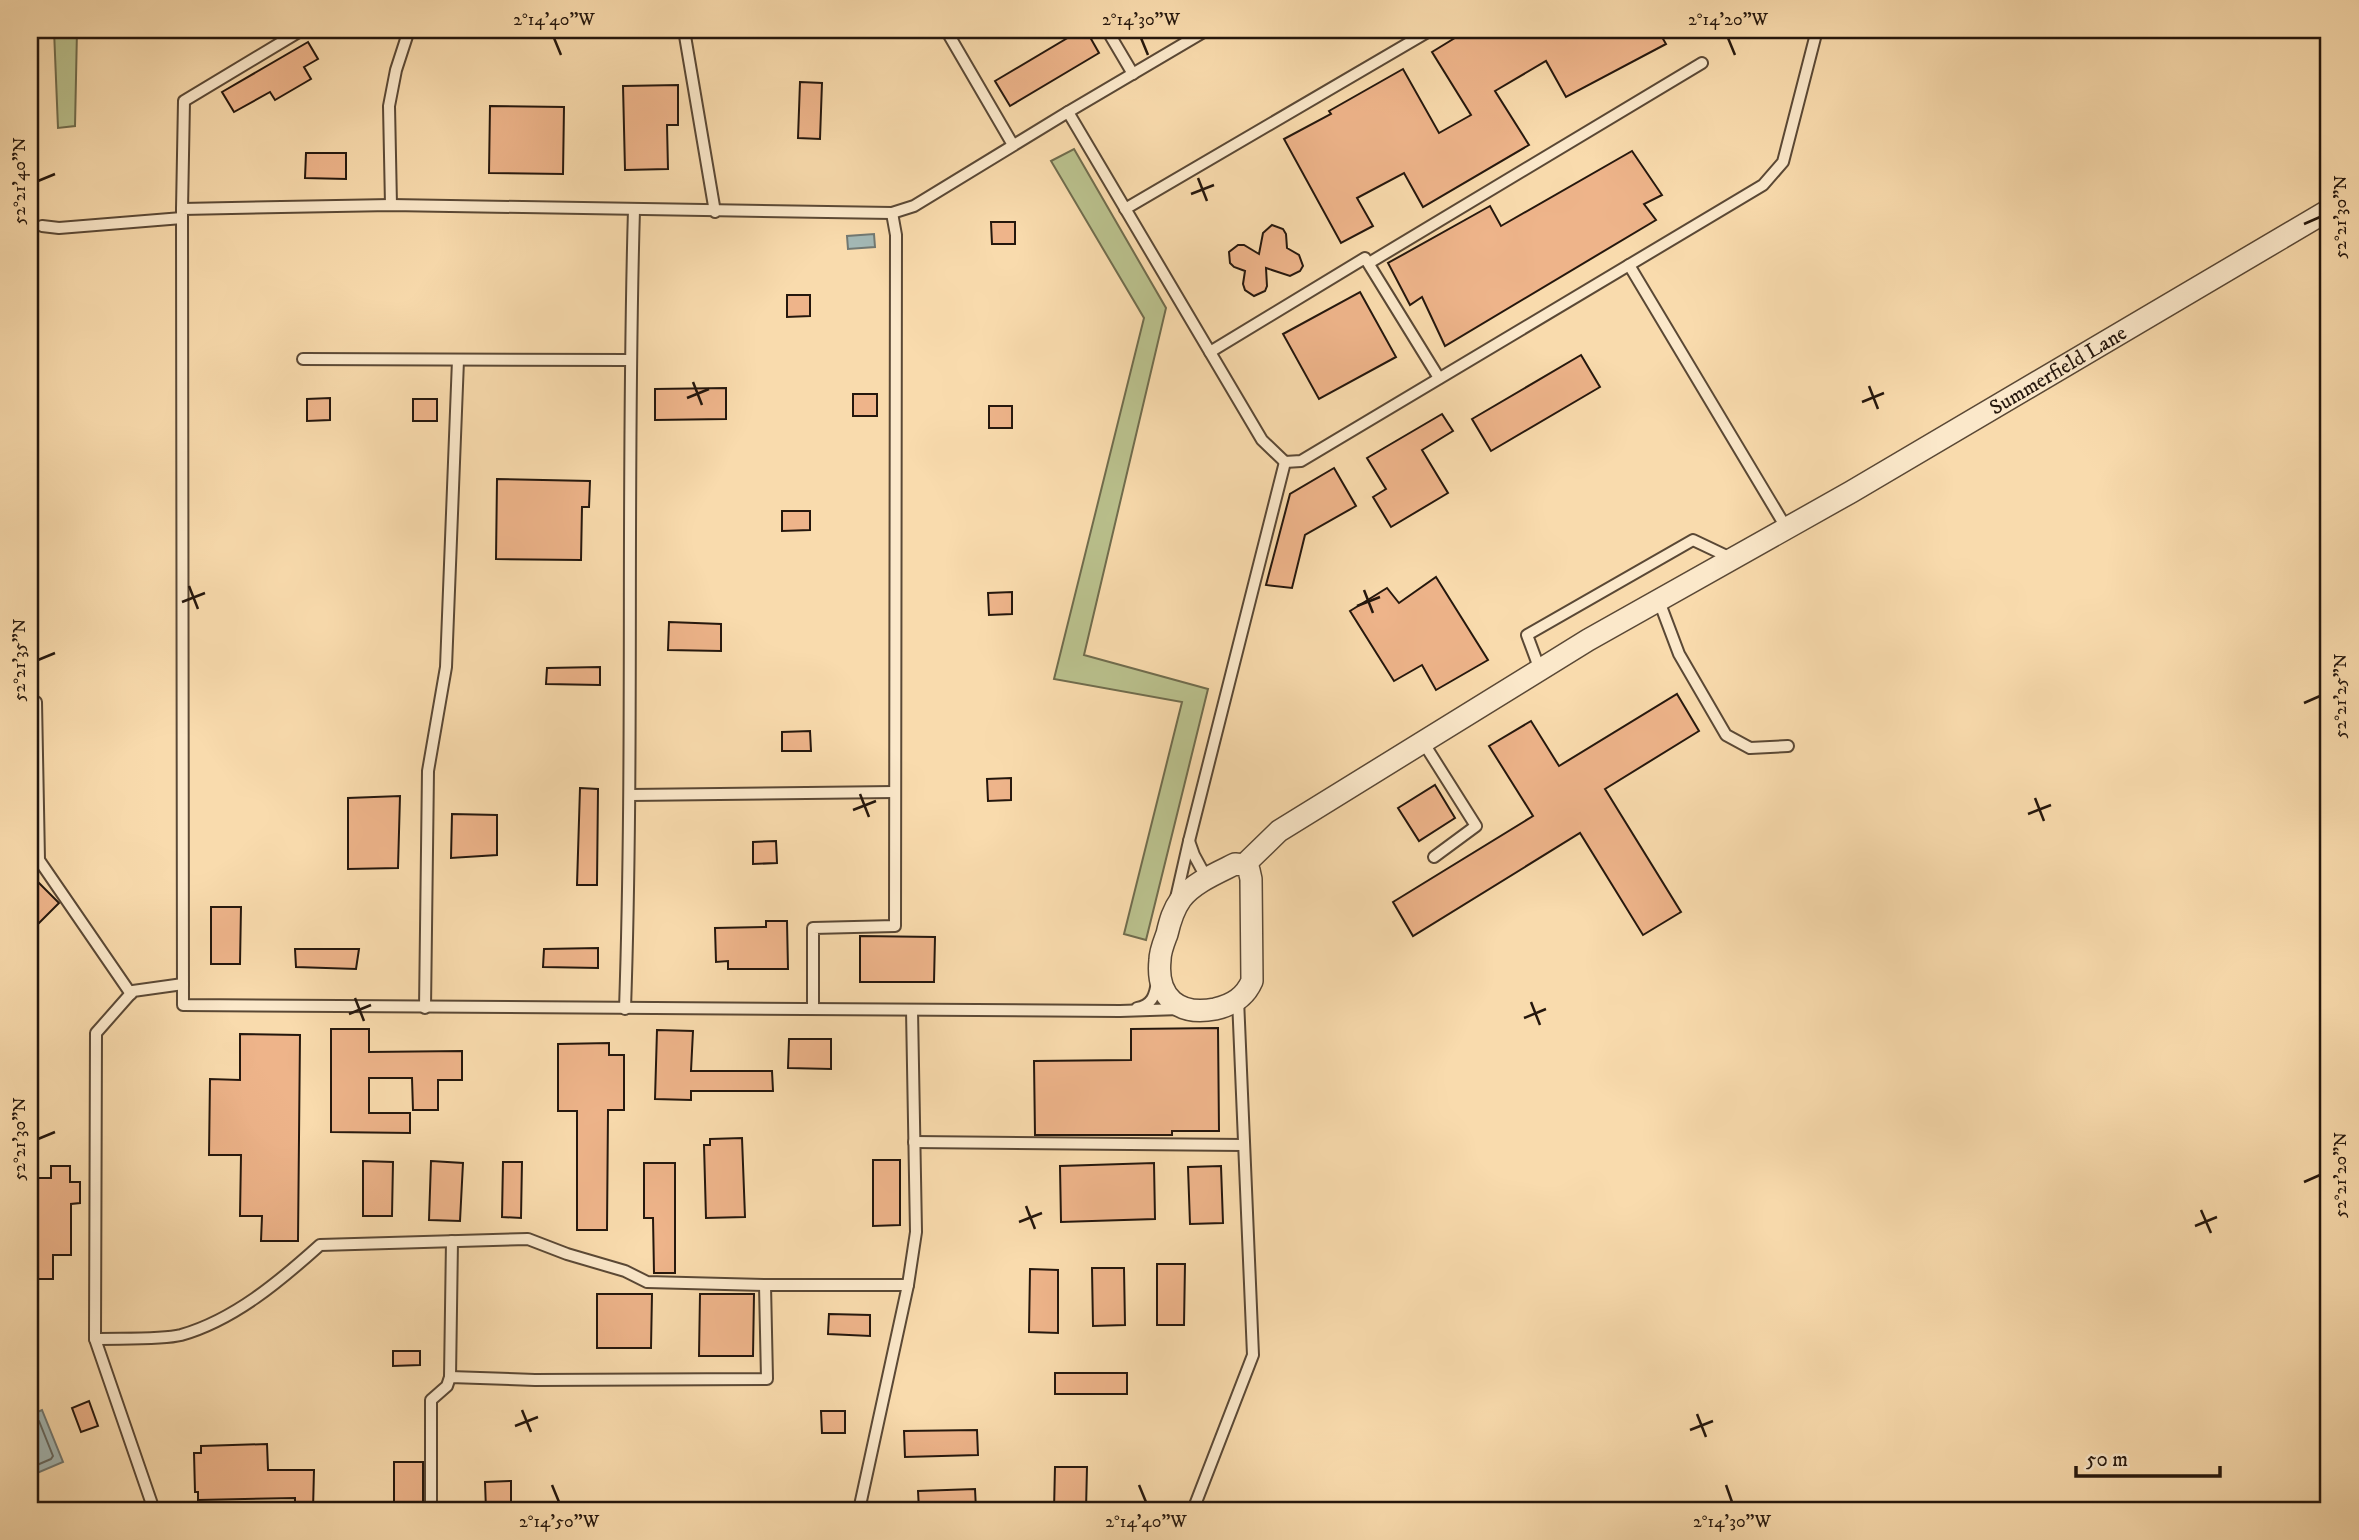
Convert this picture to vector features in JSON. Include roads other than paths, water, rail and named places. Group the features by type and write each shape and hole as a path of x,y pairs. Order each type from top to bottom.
{"street":[{"name":"Summerfield Lane","path":"1244,865 1279,831 1540,670 1787,529 2329,210"},
{"path":"1235,864 1244,865 1249,870 1252,981 1247,991 1228,1006 1201,1012 1182,1009 1169,999 1160,984 1160,959 1174,911 1183,897 1207,879 1235,864"}],"lane":[{"path":"302,30 184,101 183,1005 1120,1011 1182,1009"},
{"path":"391,205 390,106 396,70 409,30"},
{"path":"684,30 715,212"},
{"path":"946,30 1013,145"},
{"path":"1107,30 1133,74"},
{"path":"42,226 59,228 182,214 391,205 634,211 892,213 914,206 1207,30"},
{"path":"1125,209 1431,30"},
{"path":"1068,112 1262,440 1285,461 1301,461 1763,184 1783,162 1817,30"},
{"path":"1368,263 1702,63"},
{"path":"625,1009 629,796 629,360 634,211"},
{"path":"813,1009 813,928 895,926 897,235 892,213"},
{"path":"1210,352 1365,258 1439,378"},
{"path":"1629,264 1787,529"},
{"path":"303,359 629,360"},
{"path":"425,1007 428,771 446,667 458,359"},
{"path":"1174,911 1189,841 1285,461"},
{"path":"1540,670 1527,635 1693,540 1733,559"},
{"path":"1659,601 1679,654 1726,735 1750,748 1788,746"},
{"path":"36,702 39,860 131,994"},
{"path":"1423,742 1476,826 1434,857"},
{"path":"629,796 895,792"},
{"path":"1189,841 1207,879"},
{"path":"1120,1011 1146,1006 1152,1000 1160,959"},
{"path":"154,1510 95,1339 96,1033 134,991 183,984"},
{"path":"1193,1510 1253,1355 1238,999"},
{"path":"859,1510 908,1285 916,1232 912,1010"},
{"path":"914,1142 1244,1145"},
{"path":"95,1339 178,1335 222,1320 295,1268 320,1245 528,1239 566,1254 625,1271 647,1282 908,1285"},
{"path":"432,1510 431,1400 447,1386 450,1377 452,1241"},
{"path":"450,1377 535,1380 767,1378 765,1284"}],"water":[{"path":"874,234 875,247 848,249 847,236"},
{"path":"42,1410 63,1462 30,1476 30,1415"}]}
